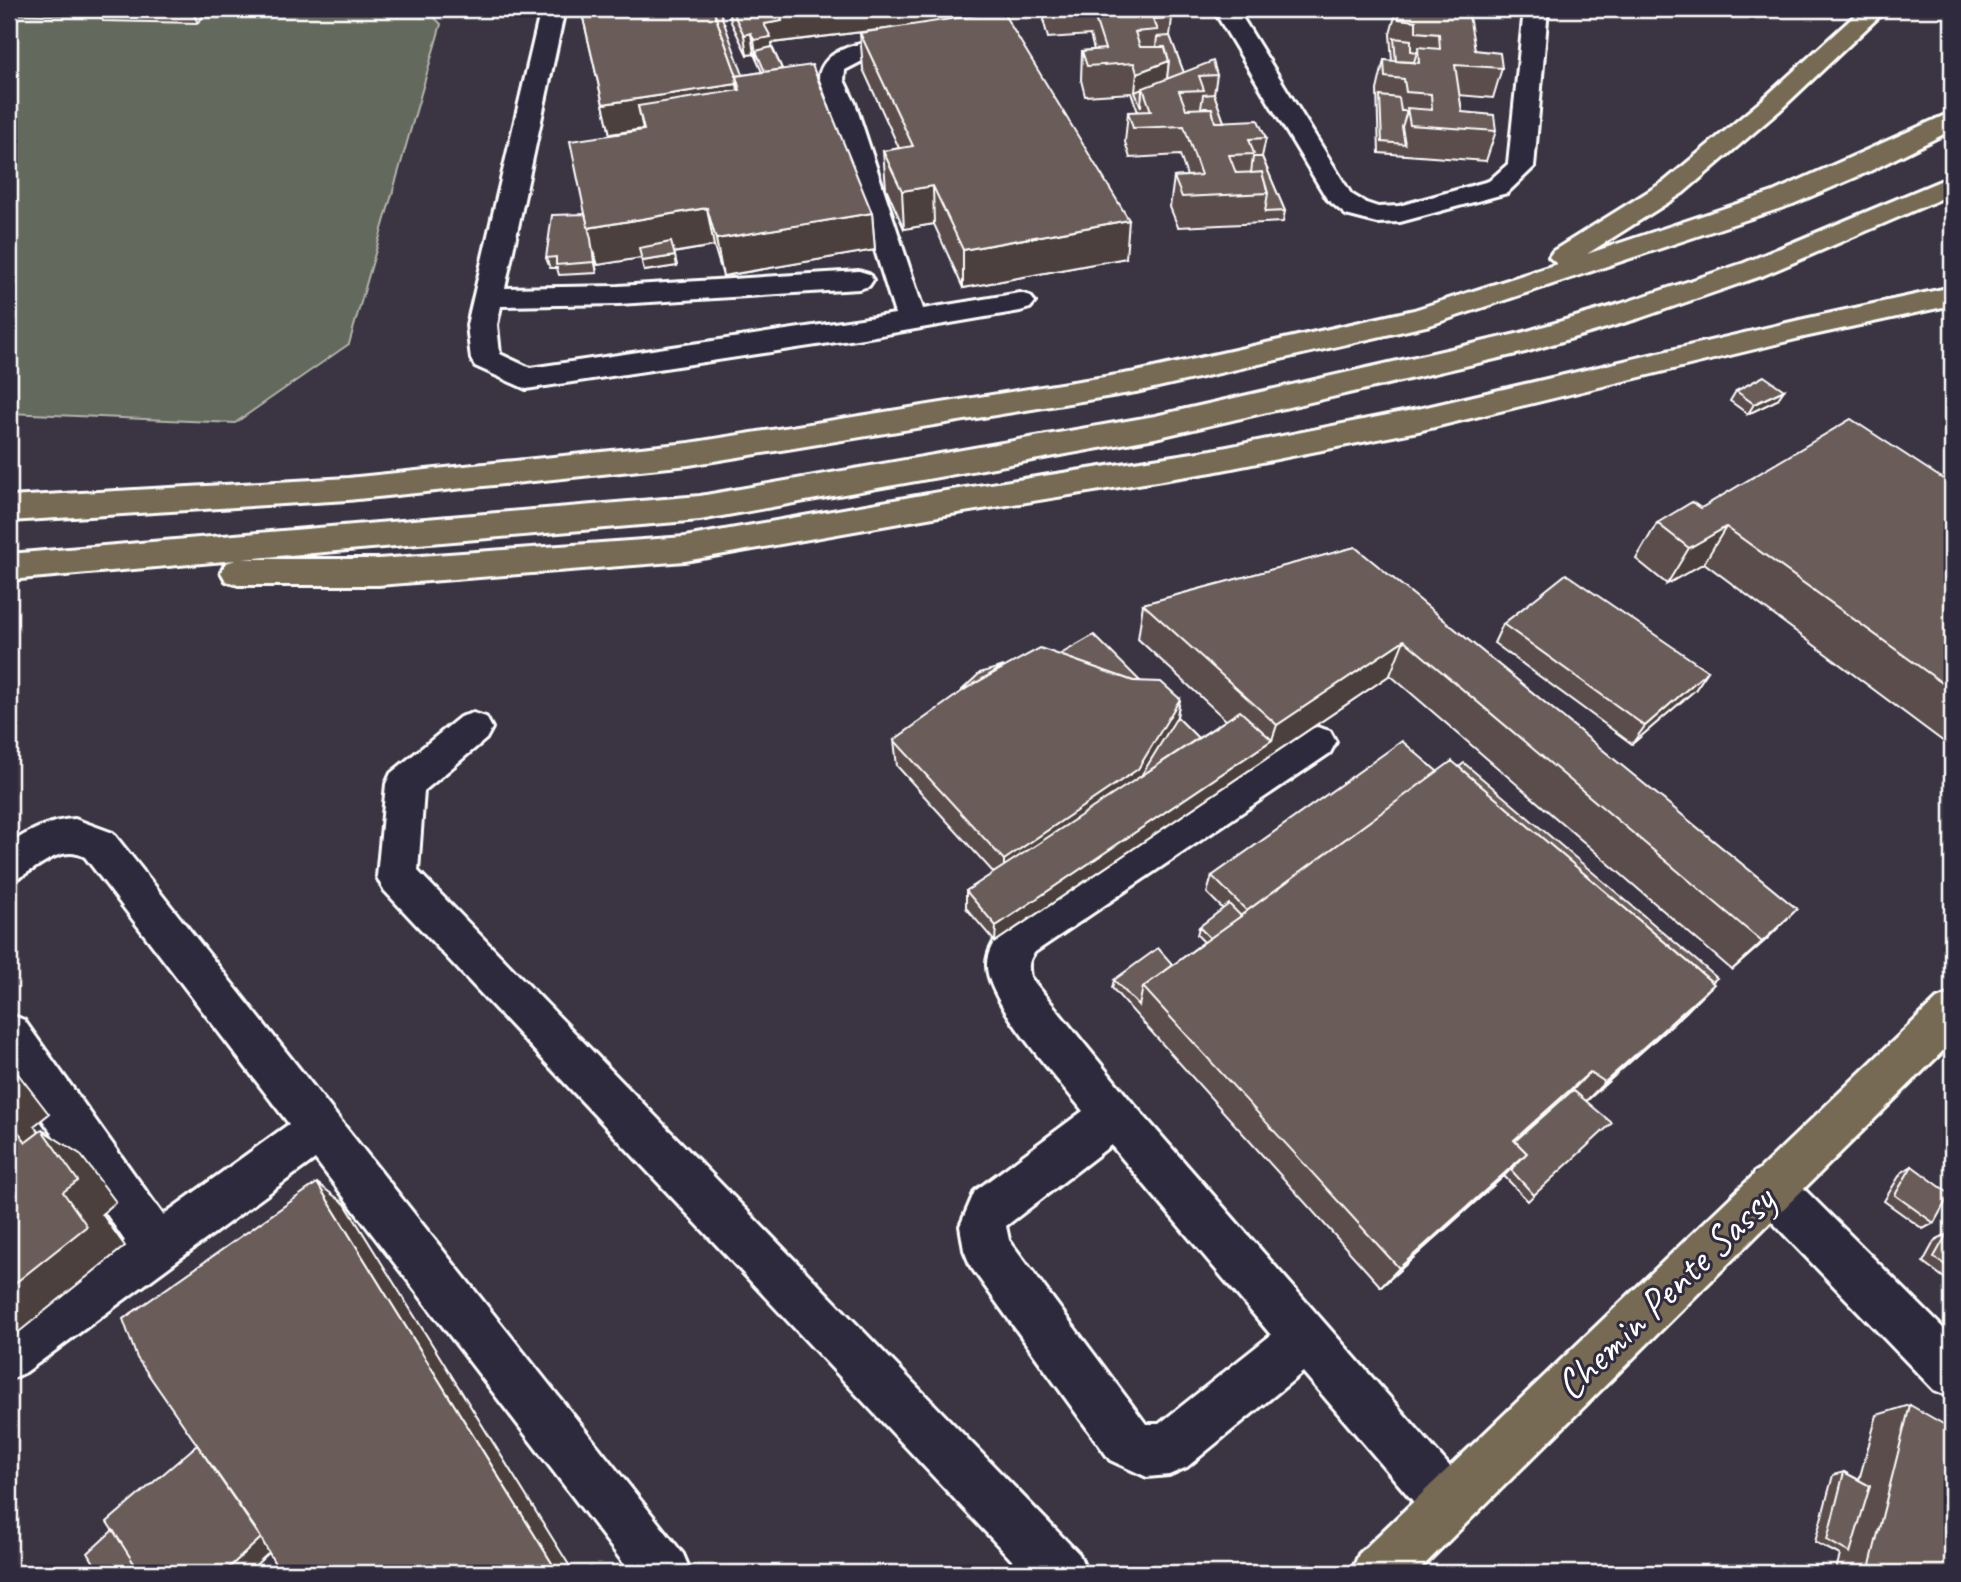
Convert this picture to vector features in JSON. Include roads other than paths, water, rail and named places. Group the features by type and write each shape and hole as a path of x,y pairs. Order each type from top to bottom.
{"main road":[{"path":"1511,289 1674,187 1770,106 1875,9"},
{"path":"9,509 348,489 690,454 1136,382 1420,318 1511,289 1783,198 1861,165 1947,122"},
{"path":"9,569 700,508 1155,427 1525,342 1630,311 1755,270 1952,184"},
{"path":"9,569 378,572 685,549 939,504 1212,461 1418,420 1804,328 1952,296"},
{"name":"Chemin Pente Sassy","path":"1378,1573 1952,1013"}],"lane":[{"path":"553,9 482,326 486,359 526,379 859,280"},
{"path":"1225,9 1341,200 1356,209 1377,215 1399,214 1498,187 1521,167 1536,9"},
{"path":"912,321 831,76 834,65 843,57 933,41"},
{"path":"488,297 618,295 737,318 912,321 1020,302"},
{"path":"473,728 405,784 397,877 1060,1573"},
{"path":"1317,742 1020,939 1009,953 1007,968 1013,986 1114,1115 1448,1503"},
{"path":"9,865 45,842 70,834 86,836 99,845 664,1573"},
{"path":"9,1034 157,1247"},
{"path":"1114,1115 991,1207 983,1226 988,1250 1128,1442 1147,1451 1169,1449 1306,1338"},
{"path":"9,1355 319,1129"},
{"path":"1770,1188 1952,1372"}]}
